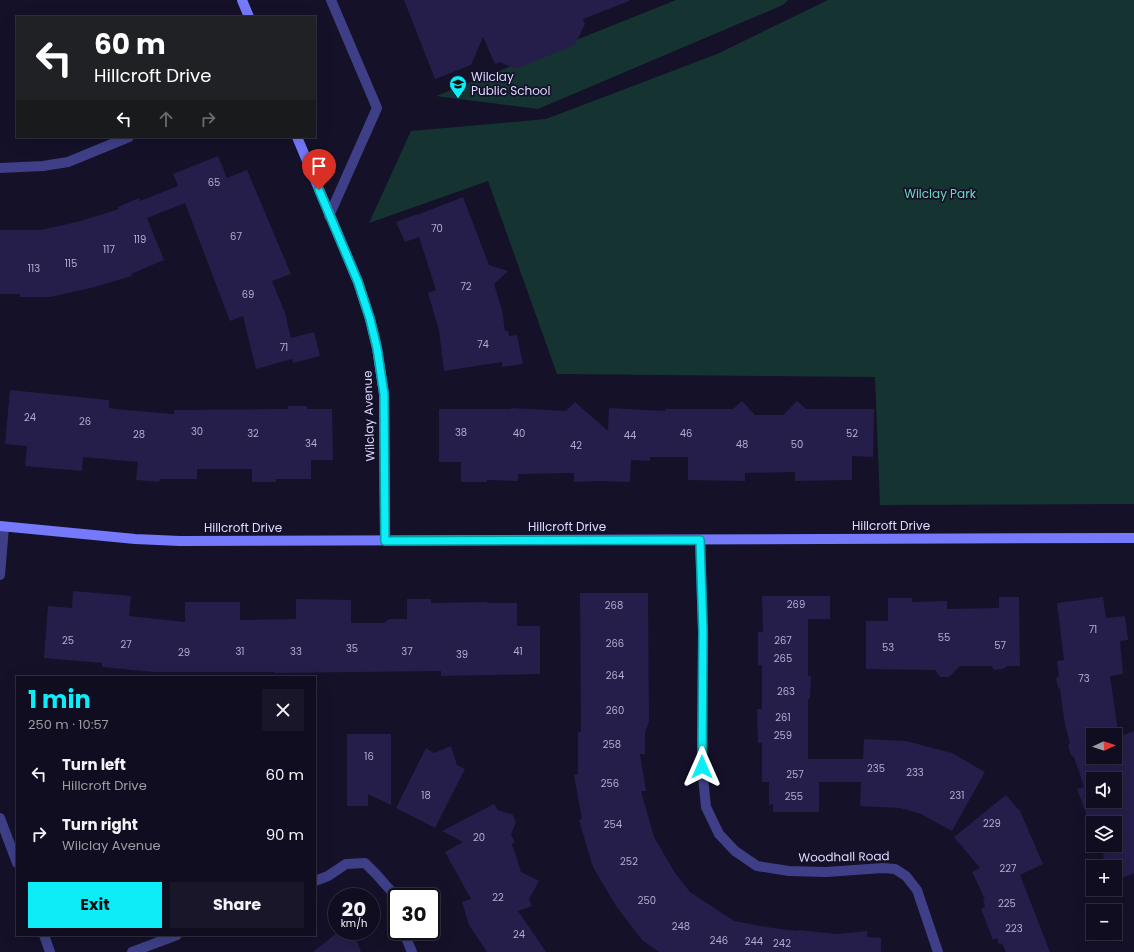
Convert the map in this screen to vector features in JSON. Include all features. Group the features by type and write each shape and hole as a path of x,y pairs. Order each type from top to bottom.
{"street":[{"path":"242,0 249,16"},
{"path":"329,216 377,108 331,0"},
{"path":"0,168 43,166 68,162 127,138"},
{"name":"Wilclay Avenue","path":"297,138 358,282 370,319 384,394 385,541"},
{"path":"0,575 2,526"},
{"name":"Hillcroft Drive","path":"2,526 180,542 1134,538"},
{"name":"Woodhall Road","path":"700,540 703,632 702,767 706,807 719,834 735,851 757,866 789,871 826,872 883,868 895,869 906,876 917,890 938,952"},
{"path":"0,818 16,860"},
{"path":"316,881 328,876 346,864 364,863 388,888"},
{"path":"44,936 50,952"},
{"path":"132,952 174,936"},
{"path":"407,940 412,952"}],"green space":[{"path":"676,0 788,0 783,5 538,109 436,96"},
{"name":"Wilclay Park","path":"828,0 1134,0 1134,504 880,505 875,377 557,374 488,181 369,223 411,131 546,119 717,54"}],"building":[{"path":"404,0 629,1 583,19 585,24 575,45 515,69 500,62 495,64 483,37 471,65 435,79"},
{"path":"218,156 227,178 247,170 291,274 272,281 285,313 291,338 314,332 320,356 293,363 292,359 256,369 243,316 230,321 185,203 147,218 164,260 131,274 132,276 91,288 50,297 20,297 20,294 0,294 0,230 41,230 81,221 119,209 118,207 139,198 140,201 178,186 173,174"},
{"path":"463,197 489,265 508,271 494,284 502,310 505,331 508,331 509,336 517,335 523,364 502,367 502,362 444,371 439,330 428,293 436,290 419,237 405,242 396,222"},
{"path":"10,390 109,400 109,408 174,414 174,410 288,409 288,406 307,406 307,409 332,409 333,460 311,460 311,479 276,479 276,482 252,482 252,469 197,469 197,479 160,479 159,482 136,480 138,462 83,457 82,471 25,466 27,446 5,444"},
{"path":"742,401 755,415 783,415 797,401 806,409 874,409 873,457 852,456 852,480 795,481 795,472 745,473 745,481 688,480 688,457 650,457 650,461 631,460 630,482 574,482 574,473 518,474 518,481 487,480 487,482 461,482 461,462 439,462 439,409 511,408 566,411 575,402 608,431 609,408 665,411 665,409 733,409"},
{"path":"73,591 131,596 129,616 185,622 185,602 240,602 240,620 296,619 296,599 351,600 351,623 384,623 389,619 407,619 407,599 431,599 431,603 517,603 517,626 540,626 540,674 441,676 441,671 274,673 153,672 102,667 102,663 44,658 48,606 72,608"},
{"path":"580,593 648,593 649,721 645,733 645,754 640,754 646,791 641,791 654,837 675,873 690,892 734,921 797,931 837,934 867,931 867,937 881,938 881,952 659,952 642,940 616,906 593,867 579,820 582,819 574,775 578,774 578,732 581,732"},
{"path":"762,596 830,596 830,619 808,619 808,676 811,676 810,699 808,699 808,759 863,759 864,739 906,741 952,753 985,772 952,831 921,814 900,808 860,806 861,782 819,782 819,812 773,812 773,804 769,805 769,782 762,782 762,743 758,743 757,709 762,709 762,665 758,665 758,632 763,632"},
{"path":"999,597 1019,597 1020,666 1007,666 1003,669 994,670 991,666 960,666 949,677 940,677 935,670 866,669 866,621 888,621 888,598 912,598 912,602 947,601 947,609 999,608"},
{"path":"1103,597 1106,618 1125,616 1128,640 1120,641 1123,674 1110,676 1118,728 1086,728 1086,764 1122,764 1122,736 1134,731 1134,873 1122,878 1122,860 1104,860 1103,856 1104,852 1122,852 1122,816 1087,816 1077,789 1084,787 1074,757 1071,755 1068,746 1070,743 1065,725 1060,689 1056,679 1059,676 1057,661 1064,660 1057,603"},
{"path":"347,734 391,734 391,805 368,794 368,806 347,806"},
{"path":"451,746 457,765 465,769 435,828 396,808 426,748 434,753"},
{"path":"1006,795 1020,811 1043,864 1020,875 1050,952 1006,952 1002,943 999,945 997,938 993,940 981,909 985,907 983,900 985,899 972,872 980,868 954,837"},
{"path":"494,804 498,810 513,815 516,822 511,835 515,842 512,844 521,872 539,881 529,899 532,906 518,911 546,952 487,952 469,925 462,902 471,899 445,852 463,842 442,831"},
{"path":"328,940 356,940 361,952 313,952"}],"place":[{"name":"Wilclay Public School","path":"458,99"}],"route":[{"path":"319,190 358,282 370,319 377,348 384,394 385,541 700,540 703,632 702,767"}]}
